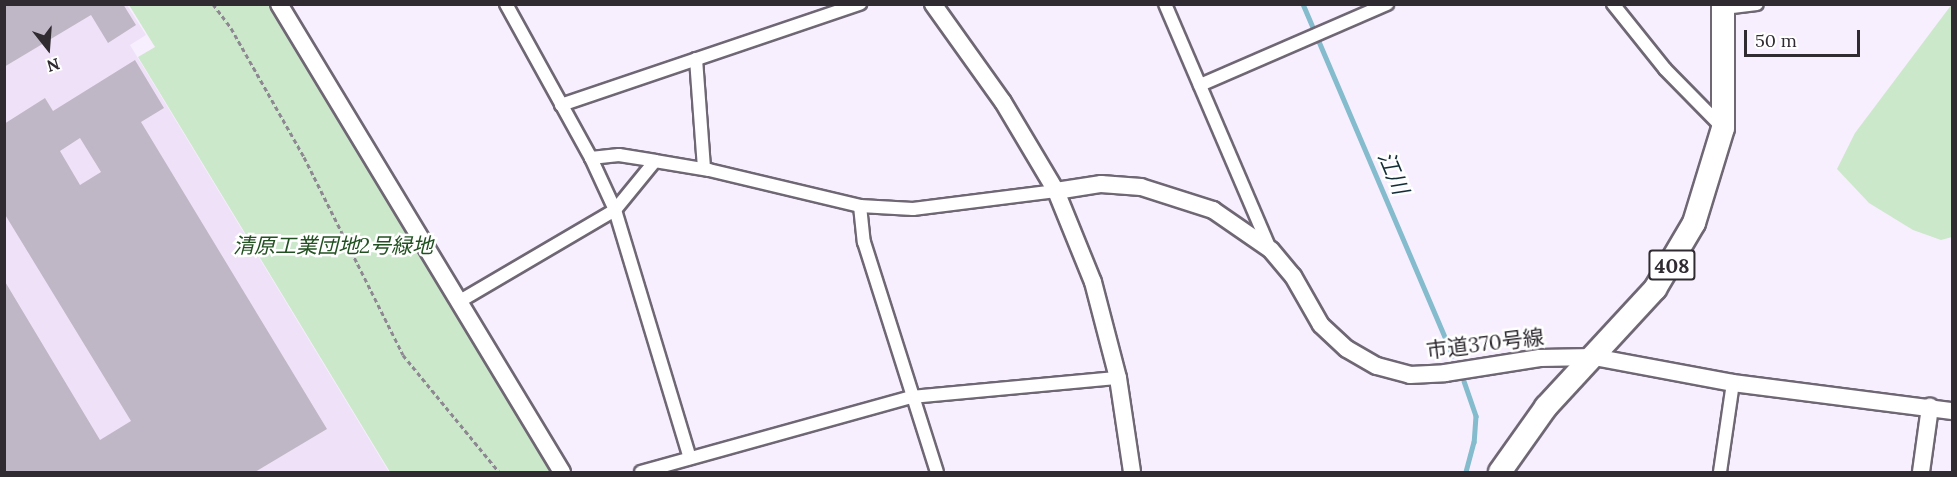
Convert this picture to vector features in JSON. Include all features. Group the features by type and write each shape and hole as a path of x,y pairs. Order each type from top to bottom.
{"highway":[{"name":"408","path":"1500,472 1546,407 1633,316 1677,258 1698,213 1723,128 1724,6"}],"street":[{"path":"279,4 562,472"},
{"path":"506,4 591,158 615,210 690,458"},
{"path":"561,105 860,4"},
{"path":"933,4 1003,102 1056,191 1093,282 1118,378 1132,472"},
{"path":"1165,4 1271,250"},
{"path":"1200,85 1387,4"},
{"path":"1613,4 1665,69 1723,128"},
{"path":"1724,6 1757,4"},
{"path":"696,59 704,169"},
{"path":"591,158 619,155 704,169 860,206 913,209 1056,191"},
{"path":"460,302 615,210 655,161"},
{"name":"市道370号線","path":"1056,191 1101,184 1141,187 1180,197 1213,210 1271,250 1293,276 1321,325 1347,349 1377,366 1410,375 1434,374 1540,358 1594,357 1733,383 1953,411"},
{"path":"860,206 864,242 937,472"},
{"path":"641,472 912,397 1118,378"},
{"path":"1720,472 1733,383"},
{"path":"1921,472 1930,407"}],"path":[{"path":"213,4 231,28 304,157 403,355 499,472"}],"shaded area":[{"path":"4,5 127,5 146,35 130,45 389,472 5,472"}],"green space":[{"path":"1952,4 1952,237 1941,240 1913,230 1869,203 1837,169 1855,133"},
{"name":"清原工業団地2号緑地","path":"129,5 268,5 552,472 390,472 138,57 155,47"}],"building":[{"path":"4,4 123,4 136,25 108,43 91,15 4,67"},
{"path":"135,60 164,108 141,122 327,429 255,472 4,472 4,280 100,440 131,421 4,213 4,124 45,98 53,111","holes":["80,138 101,172 80,185 60,151"]}],"waterway":[{"name":"江川","path":"1303,4 1453,355"},
{"name":"江川","path":"1464,381 1476,416 1474,442 1466,472"}]}
